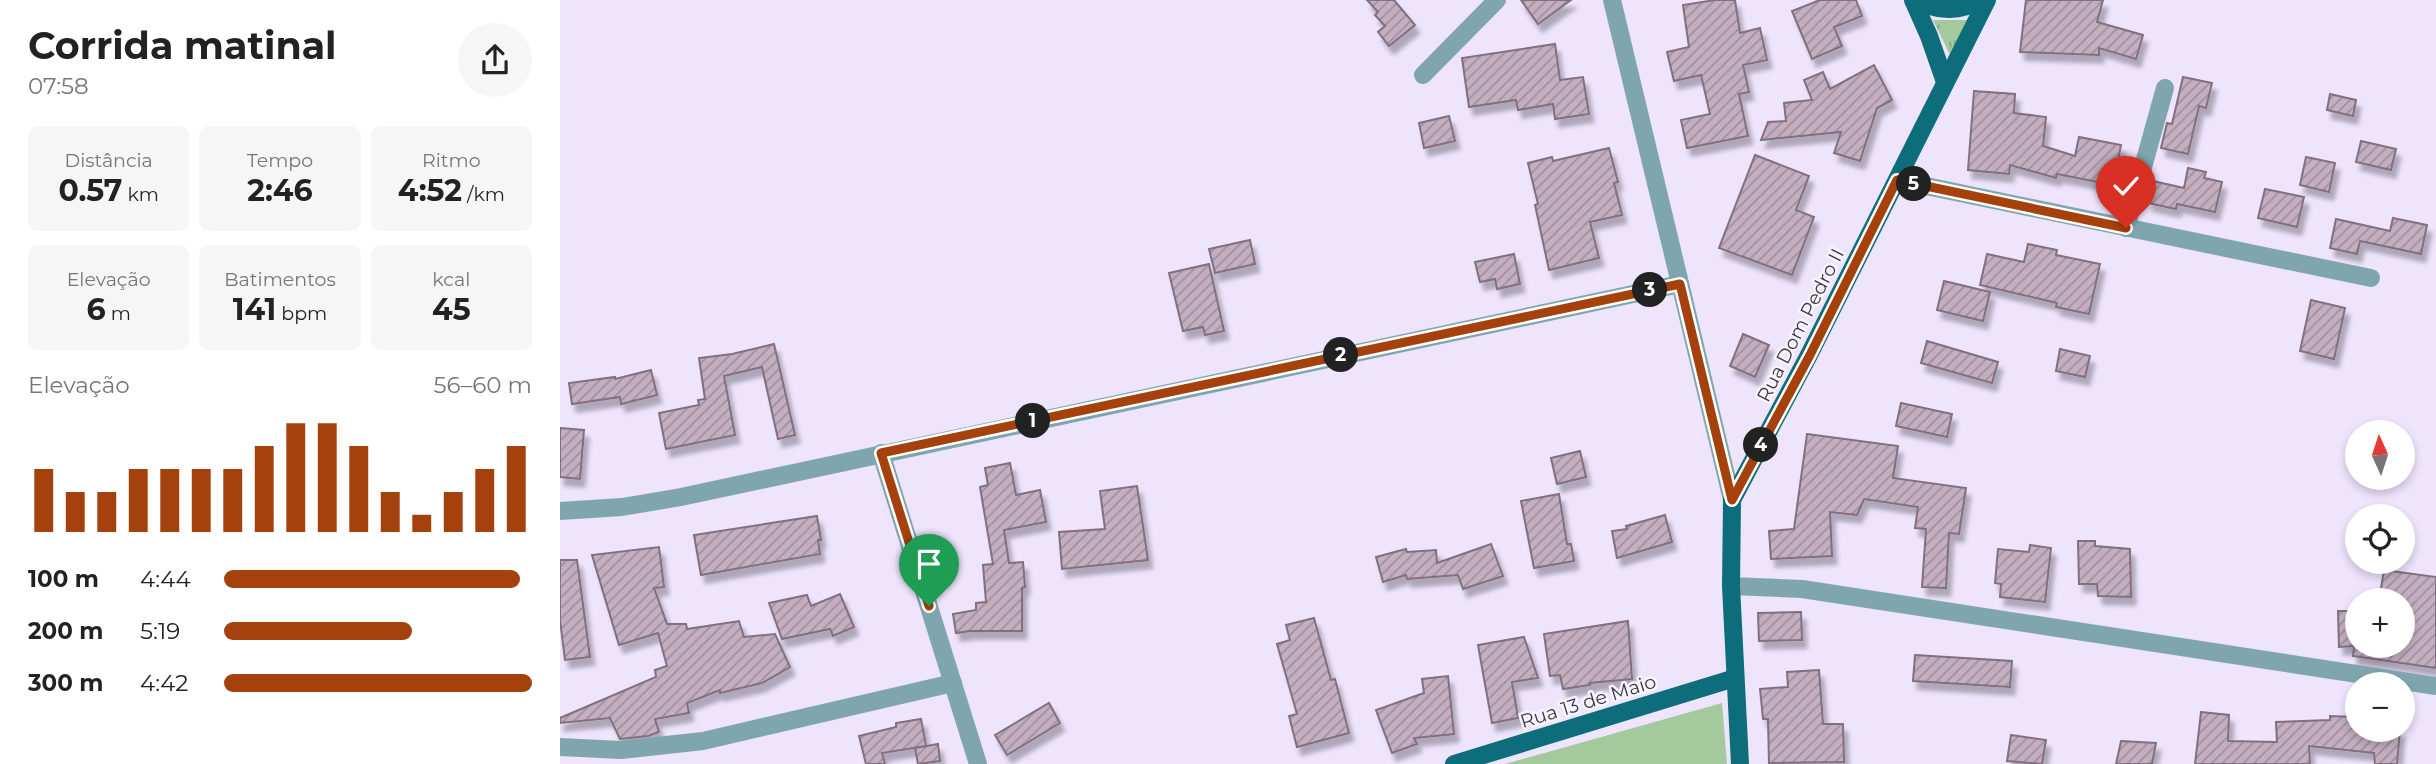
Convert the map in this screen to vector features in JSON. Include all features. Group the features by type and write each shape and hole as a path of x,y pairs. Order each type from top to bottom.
{"main road":[{"path":"1913,0 1945,82"},
{"path":"1920,0 1942,9 1960,8 1980,0"},
{"name":"Rua Dom Pedro II","path":"1740,764 1731,586 1732,500 1810,355 1987,0"},
{"name":"Rua 13 de Maio","path":"1454,764 1735,678"}],"street":[{"path":"1423,75 1497,0"},
{"path":"1612,0 1732,500"},
{"path":"2126,228 2165,88"},
{"path":"1897,180 2371,278"},
{"path":"560,511 622,507 681,497 1680,284"},
{"path":"881,453 978,764"},
{"path":"1731,586 1802,589 2436,686"},
{"path":"560,747 621,750 703,741 953,682"}],"green space":[{"path":"1933,20 1968,20 1951,57"},
{"path":"1722,703 1727,764 1505,764"}],"building":[{"path":"1367,0 1394,0 1415,25 1389,46 1378,32 1385,26 1375,15 1378,12"},
{"path":"1521,0 1571,0 1538,24"},
{"path":"1735,0 1740,33 1760,28 1767,60 1743,65 1749,92 1739,94 1748,136 1687,148 1681,120 1710,114 1701,75 1674,81 1667,52 1689,47 1683,5"},
{"path":"1820,0 1856,0 1862,16 1834,27 1842,46 1812,59 1792,11"},
{"path":"2026,0 2103,0 2097,22 2143,35 2136,59 2099,48 2099,55 2020,52"},
{"path":"1555,44 1560,80 1583,77 1589,114 1555,119 1553,104 1518,110 1516,100 1469,107 1462,58"},
{"path":"1874,65 1892,100 1877,108 1860,161 1834,153 1841,132 1761,140 1768,122 1786,121 1784,103 1812,100 1804,80 1823,72 1830,89"},
{"path":"2183,77 2212,83 2206,108 2199,106 2188,154 2161,148 2167,123 2172,124"},
{"path":"1974,91 2015,94 2014,113 2046,117 2043,146 2075,156 2079,137 2121,145 2113,185 2057,174 2056,178 2010,165 2009,174 1968,170"},
{"path":"2330,94 2356,100 2353,116 2327,110"},
{"path":"1449,116 1455,141 1424,148 1419,123"},
{"path":"2361,141 2396,149 2391,170 2356,162"},
{"path":"1609,148 1618,182 1614,183 1622,215 1590,222 1599,258 1549,270 1528,163 1552,157 1553,161"},
{"path":"1755,155 1809,176 1796,210 1814,217 1792,275 1719,248"},
{"path":"2306,157 2335,163 2329,192 2300,185"},
{"path":"2188,168 2206,172 2204,178 2222,182 2215,212 2177,204 2176,209 2148,203 2153,181 2184,188"},
{"path":"2265,189 2304,197 2297,227 2258,218"},
{"path":"2393,218 2427,225 2421,254 2360,241 2357,254 2330,248 2336,219 2390,231"},
{"path":"1250,240 1255,264 1215,273 1209,249"},
{"path":"2028,244 2057,250 2056,255 2100,264 2089,314 2056,307 2057,303 1980,285 1987,254 2024,262"},
{"path":"1514,254 1520,284 1497,289 1495,279 1480,282 1475,262"},
{"path":"1209,264 1224,331 1205,335 1203,327 1183,331 1169,273"},
{"path":"1944,281 1990,292 1983,321 1937,310"},
{"path":"2311,300 2345,308 2334,359 2300,351"},
{"path":"1743,334 1769,345 1755,377 1730,366"},
{"path":"1927,341 1998,362 1992,383 1921,363"},
{"path":"774,344 795,435 778,439 762,367 724,376 735,435 666,449 659,413 699,405 698,400 705,399 699,358 732,354"},
{"path":"2060,349 2090,356 2085,377 2056,371"},
{"path":"651,370 657,395 621,404 620,397 572,404 569,383 615,379"},
{"path":"1901,403 1952,414 1947,437 1896,426"},
{"path":"560,428 584,430 580,479 560,477"},
{"path":"1807,434 1898,446 1893,478 1966,488 1959,534 1949,533 1946,588 1922,587 1926,529 1915,528 1918,507 1864,499 1857,515 1830,512 1832,556 1771,559 1769,531 1794,529"},
{"path":"1580,451 1586,477 1557,484 1551,458"},
{"path":"1010,463 1016,495 1040,490 1046,522 1004,530 1009,563 1023,562 1025,587 1022,588 1022,631 956,633 953,614 976,610 976,603 986,602 983,565 993,564 980,487 988,485 985,468"},
{"path":"1137,486 1148,560 1062,569 1059,532 1105,529 1100,491"},
{"path":"1559,494 1567,544 1571,544 1574,561 1534,568 1521,501"},
{"path":"1665,515 1672,542 1617,558 1612,531 1627,529 1626,526"},
{"path":"817,516 820,554 701,575 694,535"},
{"path":"2078,541 2095,541 2095,546 2130,549 2131,597 2098,596 2097,584 2079,584"},
{"path":"1491,544 1503,576 1463,589 1458,575 1407,579 1406,575 1383,582 1376,557 1406,549 1407,552 1436,550 1437,563"},
{"path":"2030,545 2051,548 2045,602 2000,597 2001,584 1995,583 1998,549 2029,552"},
{"path":"659,547 664,587 654,588 667,624 686,624 687,629 739,621 744,637 775,634 790,667 762,683 720,693 720,690 687,703 689,713 655,719 659,732 648,736 620,739 610,718 560,723 560,718 656,677 655,670 667,666 658,633 619,645 592,555"},
{"path":"560,560 577,560 590,657 565,660 560,620"},
{"path":"2383,574 2436,577 2436,668 2367,658 2415,658 2415,588 2381,588"},
{"path":"840,594 854,627 833,636 830,629 782,639 769,603 807,595 811,606"},
{"path":"2338,611 2345,611 2345,647 2339,647"},
{"path":"1801,612 1802,640 1759,641 1758,613"},
{"path":"1314,618 1331,680 1335,679 1349,733 1297,747 1289,716 1297,714 1277,644 1290,640 1286,625"},
{"path":"1628,621 1632,679 1563,689 1560,675 1550,676 1544,634"},
{"path":"1524,637 1538,678 1512,682 1518,718 1492,723 1478,645"},
{"path":"1915,655 2012,661 2010,687 1913,681"},
{"path":"1819,670 1823,724 1843,724 1844,762 1769,763 1768,719 1763,719 1760,689 1788,687 1787,672"},
{"path":"1448,676 1454,734 1414,738 1417,744 1392,753 1376,710 1424,693 1422,679"},
{"path":"1049,703 1060,723 1007,755 995,735"},
{"path":"2201,712 2229,715 2228,741 2277,742 2276,722 2330,720 2330,716 2345,717 2345,742 2399,742 2397,764 2375,764 2374,753 2309,746 2310,764 2195,764"},
{"path":"921,719 926,746 882,753 885,764 866,764 859,736 896,727 896,723"},
{"path":"2011,735 2046,740 2042,764 2007,761"},
{"path":"2121,741 2156,743 2152,764 2116,764"},
{"path":"938,744 940,761 918,764 915,748"}],"route":[{"path":"929,606 881,453 1680,284 1732,500 1810,355 1897,180 2126,228"}]}
